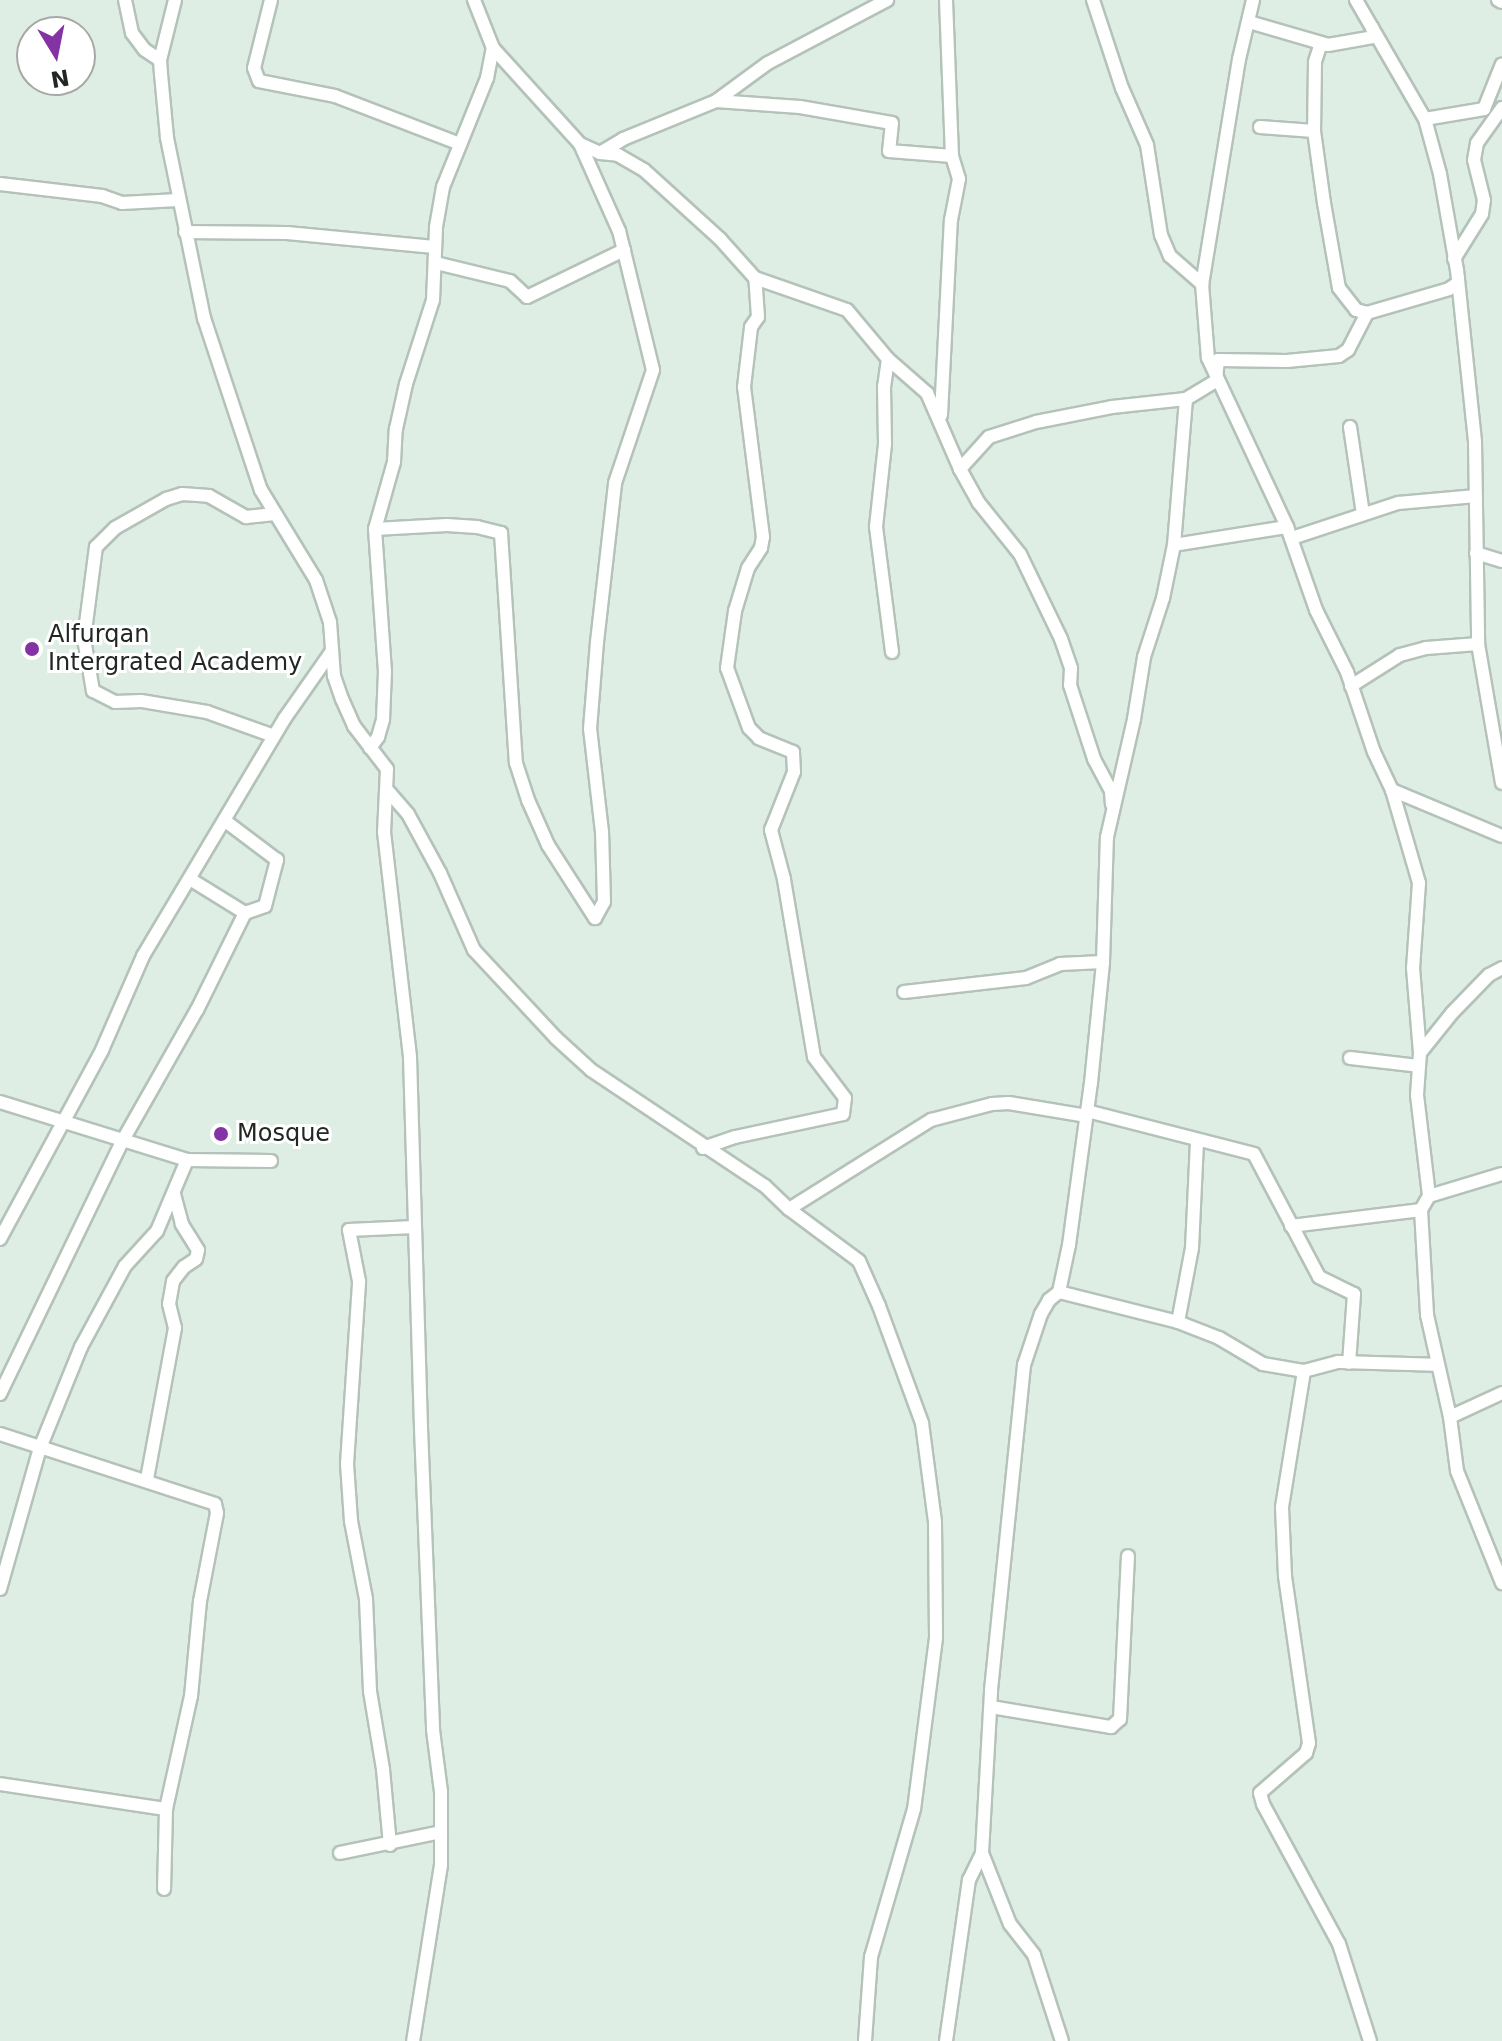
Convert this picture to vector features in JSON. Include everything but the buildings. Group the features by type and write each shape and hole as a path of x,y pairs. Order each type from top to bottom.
{"street":[{"path":"125,0 132,33 145,50 160,60"},
{"path":"175,0 160,60 178,200 204,318 261,490 316,580 330,622 334,676 342,699 370,748 387,769 384,832 405,984 410,1057 433,1730 441,1832 441,1865 413,2041"},
{"path":"271,0 254,68 259,81 335,96 460,144"},
{"path":"375,529 447,525 477,527 501,533 516,763 548,845 595,918 604,902 602,832 590,729 597,642 615,483 653,370 624,250 613,216 580,144 530,93 493,48 474,0"},
{"path":"600,153 623,139 716,101 768,63 887,0"},
{"path":"941,421 951,220 959,179 952,156 946,0"},
{"path":"1093,0 1116,73 1147,145 1161,235 1170,256 1202,284"},
{"path":"1253,0 1239,59 1202,284 1208,358 1216,381 1290,532 1316,610 1351,686 1374,752 1392,790 1419,883 1413,968 1419,1060 1417,1095 1429,1196 1421,1210 1427,1315 1450,1417 1457,1471 1502,1583"},
{"path":"1356,0 1425,119 1440,174 1456,264 1475,442 1478,644 1502,783"},
{"path":"1249,22 1328,45 1374,37 1372,27"},
{"path":"1321,43 1315,62 1314,131 1339,288 1356,310 1367,313 1449,289 1458,283 1456,264 1482,214 1484,200 1474,160 1477,143 1502,108"},
{"path":"370,748 378,737 383,719 385,672 375,529 394,462 396,429 406,384 433,300 434,247 443,187 487,78 493,48"},
{"path":"1425,119 1484,109 1502,64"},
{"path":"716,101 800,107 892,123 889,151 952,156"},
{"path":"1260,127 1314,131"},
{"path":"580,144 600,153 618,155 644,170 720,239 755,278 847,310 888,359 927,393 960,469 979,503 1020,554 1061,639 1071,668 1070,685 1094,759 1111,791 1113,811"},
{"path":"0,184 102,196 122,203 178,200"},
{"path":"185,232 287,233 434,247"},
{"path":"436,263 510,281 527,297 624,250"},
{"path":"703,1148 735,1137 843,1114 845,1098 814,1057 784,879 772,838 771,830 794,772 793,752 759,738 749,728 727,668 735,611 748,568 761,548 763,537 744,387 751,327 758,317 755,278"},
{"path":"1216,381 1218,360 1287,361 1339,356 1348,350 1367,313"},
{"path":"888,359 884,386 885,444 876,527 892,652"},
{"path":"960,469 989,437 1036,422 1112,407 1186,399 1216,381"},
{"path":"946,2041 969,1880 982,1853 991,1707 1024,1365 1041,1314 1049,1300 1059,1292 1087,1114 1103,962 1104,882 1113,811 1134,719 1144,657 1163,598 1174,545 1186,399"},
{"path":"1350,427 1363,514"},
{"path":"274,736 207,712 141,701 115,702 93,691 84,639 96,547 115,528 166,499 182,494 209,496 246,517 275,514"},
{"path":"1174,545 1290,532 1398,503 1476,496"},
{"path":"1476,553 1502,561"},
{"path":"1351,686 1400,655 1426,648 1478,644"},
{"path":"0,1239 62,1119 102,1050 143,956 274,736 332,651"},
{"path":"1392,790 1502,836"},
{"path":"388,791 408,814 474,950 591,1070 703,1148 765,1186 789,1209 859,1261 870,1283 922,1423 935,1522 936,1638 914,1809 871,1957 865,2041"},
{"path":"0,1394 123,1140 197,1010 245,913 265,906 278,864 224,820"},
{"path":"190,879 245,913"},
{"path":"904,992 1026,978 1060,964 1103,962"},
{"path":"1419,1060 1445,1020 1489,975 1502,968"},
{"path":"1350,1058 1419,1060"},
{"path":"0,1102 187,1160 271,1161"},
{"path":"789,1209 931,1120 992,1104 1009,1103 1087,1114 1254,1154 1319,1277 1354,1294 1349,1363"},
{"path":"1178,1322 1192,1248 1197,1140"},
{"path":"0,1589 40,1448 81,1347 125,1266 157,1231 187,1160"},
{"path":"1429,1196 1502,1174"},
{"path":"147,1479 175,1328 169,1304 173,1281 184,1267 196,1259 198,1250 182,1224 174,1195"},
{"path":"1291,1226 1421,1210"},
{"path":"390,1845 370,1691 366,1599 351,1521 347,1464 359,1281 349,1230 414,1227"},
{"path":"1059,1292 1178,1322 1219,1338 1263,1364 1304,1371 1327,1363 1437,1365"},
{"path":"1304,1371 1282,1507 1281,1539 1309,1743 1306,1753 1260,1793 1263,1804 1339,1944 1370,2041"},
{"path":"1450,1417 1502,1393"},
{"path":"0,1434 211,1500 216,1509 200,1601 191,1696 166,1809 164,1889"},
{"path":"991,1707 1111,1727 1120,1719 1128,1556"},
{"path":"0,1784 166,1809"},
{"path":"340,1853 441,1832"},
{"path":"982,1853 1010,1924 1034,1955 1062,2041"}],"place":[{"name":"Alfurqan Intergrated Academy","path":"32,649"},
{"name":"Mosque","path":"221,1134"}]}
